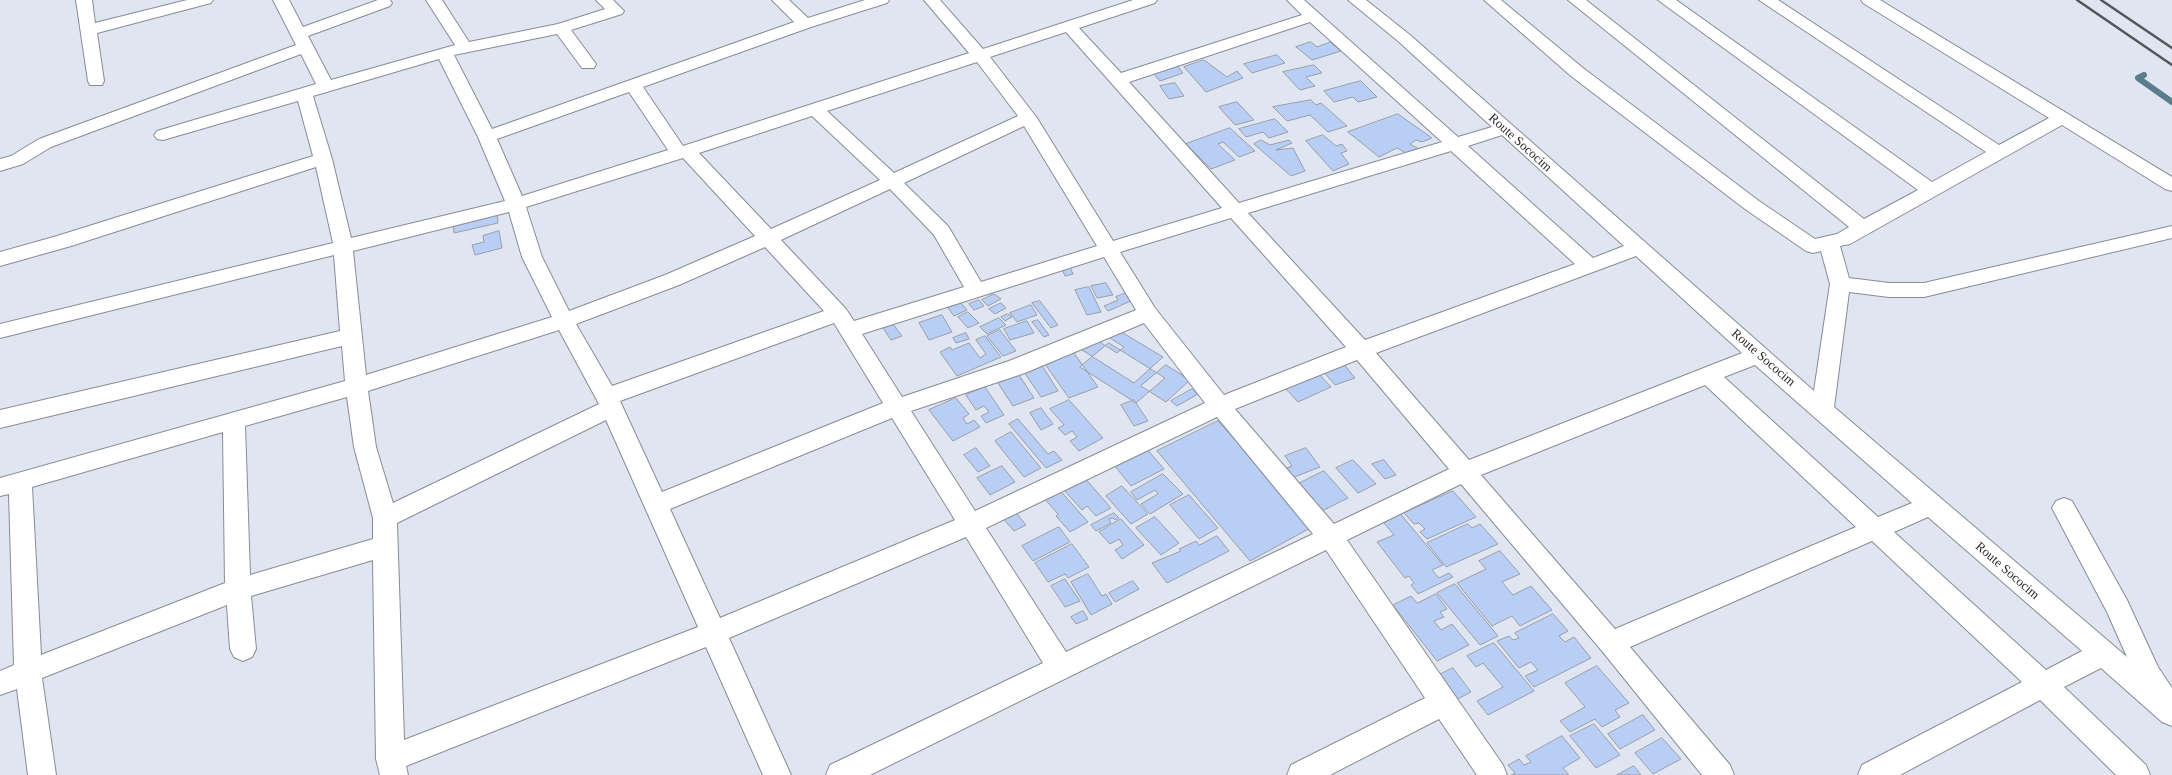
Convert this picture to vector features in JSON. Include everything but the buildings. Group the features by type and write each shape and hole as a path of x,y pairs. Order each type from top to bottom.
{"street":[{"path":"84,0 96,81"},
{"path":"88,30 205,0"},
{"path":"281,0 326,87"},
{"path":"434,0 487,137 516,204 532,257 564,321 609,402 777,775"},
{"path":"163,135 454,49 561,28 616,11 604,0"},
{"path":"780,0 805,24"},
{"path":"487,137 632,84 805,24 881,0"},
{"path":"932,0 980,55 1028,118 1148,313 1220,406 1330,536 1493,775"},
{"path":"1094,0 1110,13"},
{"path":"0,331 342,245 516,204 683,152 1149,0"},
{"path":"1296,0 1590,266"},
{"name":"Route Sococim","path":"1356,0 1404,38 1758,355 2172,713"},
{"path":"1492,0 1577,72 1764,214 1809,245 1816,246 1829,243 1863,228 2062,118"},
{"path":"1576,0 1863,228"},
{"path":"1666,0 1931,190"},
{"path":"1767,0 2000,153"},
{"path":"1869,0 2172,185"},
{"path":"0,165 17,160 46,143 302,40 384,4"},
{"path":"1117,80 1314,16"},
{"path":"1069,26 1361,350 1466,471 1720,775"},
{"path":"561,28 588,64"},
{"path":"632,84 683,152 769,238 844,322 1060,667"},
{"path":"304,93 323,160 342,245 356,386 365,447 385,518 392,767 971,524 1220,406 1361,350 1638,248"},
{"path":"815,109 892,181 941,230 976,290"},
{"path":"42,775 28,671 10,484 356,386 564,321 672,280 769,238 1028,118"},
{"path":"385,518 609,402 844,322 976,290 1234,210 1504,129"},
{"path":"0,259 64,241 323,160"},
{"path":"1840,284 1889,290 1924,290 2172,232"},
{"path":"1822,410 1840,284 1829,243"},
{"path":"655,505 897,407 1017,366 1148,313"},
{"path":"0,419 351,336"},
{"path":"840,775 1466,471 1758,355"},
{"path":"1708,375 2042,684 2136,775"},
{"path":"234,421 238,589 243,649"},
{"path":"1611,643 1931,505"},
{"path":"2064,508 2118,608 2148,674 2172,713"},
{"path":"0,683 238,589 385,546"},
{"path":"1872,775 2042,684 2102,654"},
{"path":"1301,775 1444,702"}],"waterway":[{"path":"2144,75 2138,78 2172,102"}],"railway":[{"path":"2077,0 2172,65"},
{"path":"2101,0 2172,48"}]}
